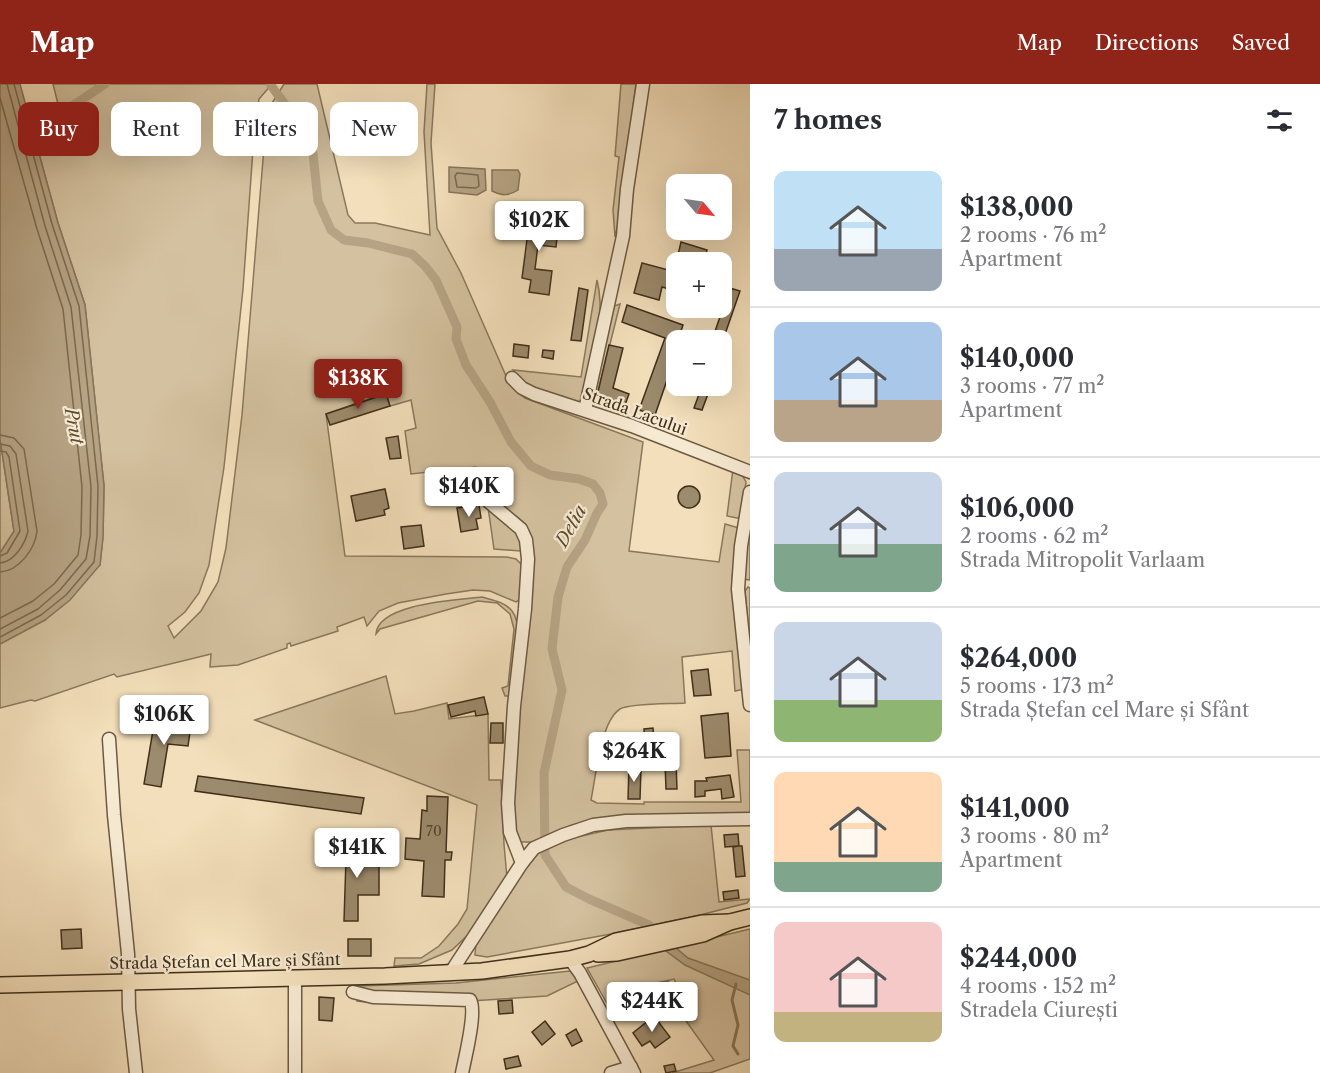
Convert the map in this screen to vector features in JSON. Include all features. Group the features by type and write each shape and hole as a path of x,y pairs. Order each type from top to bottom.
{"main road":[{"name":"Strada Ștefan cel Mare și Sfânt","path":"0,985 295,979 353,990 451,972 482,971 570,959 750,916"}],"street":[{"path":"585,410 623,236 627,189 643,84"},
{"name":"Strada Lacului","path":"512,378 522,388 534,394 722,459 750,472"},
{"path":"750,492 741,546 738,589 750,705"},
{"path":"489,502 521,530 526,540 528,559 514,706 508,803 510,832 522,863"},
{"path":"109,740 136,1073"},
{"path":"451,972 534,848 593,825 626,821 750,819"},
{"path":"570,959 633,1070 611,1073"},
{"path":"295,979 295,1073"},
{"name":"Strada Ștefan cel Mare și Sfânt","path":"353,990 374,997 467,999 472,1002 462,1073"}],"shaded area":[{"path":"53,84 272,84 259,102 213,102 213,156 252,156 243,289 224,467 209,565 199,593 185,612 168,626 174,638 201,611 218,582 226,548 242,415 263,156 318,156 318,102 273,102 284,84 317,84 330,139 330,156 334,156 348,215 355,223 375,223 430,235 424,132 427,84 435,84 431,143 437,228 461,273 510,385 525,398 643,442 629,551 719,562 725,524 739,528 732,578 745,689 735,691 732,651 682,657 685,703 625,707 613,716 603,737 591,800 597,803 644,804 644,802 741,802 737,750 750,750 750,813 605,819 572,825 534,842 520,842 514,835 511,805 533,559 531,537 522,521 489,499 483,492 476,467 411,474 405,431 416,428 411,400 390,406 386,393 326,414 345,556 507,557 516,559 523,566 521,599 516,602 490,591 473,590 398,603 379,611 367,626 364,617 337,627 338,631 291,646 290,643 287,644 287,648 238,665 210,667 211,654 117,677 114,674 35,701 0,708 0,644 45,620 100,565 103,537 104,486 85,305 58,223 40,156 99,156 99,102 58,102"},
{"path":"621,84 636,84 615,237 613,210 619,157 615,156"},
{"path":"597,280 600,295 599,326 582,403 524,384 513,370 581,377"},
{"path":"620,304 597,396 596,384 614,306"},
{"path":"0,439 14,532 0,553"},
{"path":"733,469 742,475 746,482 741,517 737,518 727,516"},
{"path":"488,507 518,531 524,548 521,551 494,549"},
{"path":"750,520 750,580 743,579"},
{"path":"748,587 750,588 750,648 745,591"},
{"path":"482,597 506,605 516,618 518,640 511,696 505,696 502,688 508,686 514,629 510,614 497,603 478,601 380,629 376,634 380,624 404,609"},
{"path":"386,676 395,714 447,703 449,719 488,714 489,780 501,780 507,878 474,929 452,950 419,964 394,966 395,958 421,958 439,946 458,924 467,909 477,805 255,720"},
{"path":"711,825 719,902 750,899 747,903 611,934 487,957 475,955 476,943 533,856 564,840 608,830"},
{"path":"750,929 750,1059 710,1073 672,1073 714,1060 676,1007 685,1001 674,979 652,984 624,1008 613,1014 587,968"},
{"path":"570,971 578,981 547,996 470,1001 376,1003 357,1001 357,986 456,983"}],"water":[{"name":"Prut","path":"0,84 20,84 25,102 18,102 18,156 40,156 58,223 85,305 104,486 103,537 100,565 70,600 45,620 0,644 0,553 14,531 0,439"},
{"path":"449,167 485,169 486,190 477,195 449,192"},
{"path":"492,170 518,170 520,174 518,190 505,195 492,191"},
{"path":"676,948 688,958 750,980 750,995 685,965 666,951"},
{"path":"667,981 674,985 682,996 663,1013 647,992 648,989"}],"building":[{"path":"530,216 559,219 556,247 538,245 535,269 552,271 549,295 529,292 531,280 522,278"},
{"path":"681,242 707,250 706,252 679,252"},
{"path":"642,263 666,269 666,288 662,287 659,300 634,293"},
{"path":"579,288 588,290 581,341 571,340"},
{"path":"732,289 740,291 732,314"},
{"path":"627,305 683,325 681,330 666,330 666,383 655,415 639,410 665,338 622,322"},
{"path":"720,318 731,318 726,330 715,330"},
{"path":"514,344 529,346 528,358 513,356"},
{"path":"609,345 623,348 613,388 629,394 625,405 597,396"},
{"path":"543,350 554,351 553,359 542,357"},
{"path":"386,394 390,406 330,425 326,414"},
{"path":"698,396 707,396 702,410 694,408"},
{"path":"398,436 401,458 390,459 386,438"},
{"path":"689,486 699,493 700,497 693,507 689,508 679,501 678,497 685,487"},
{"path":"385,489 389,508 384,510 385,515 356,521 351,496"},
{"path":"479,505 481,518 476,519 478,529 461,532 457,508"},
{"path":"421,525 424,546 404,549 401,527"},
{"path":"708,669 711,695 694,696 691,671"},
{"path":"484,697 488,714 476,716 475,711 451,717 448,705"},
{"path":"156,712 173,715 172,723 191,725 188,746 168,744 161,787 144,784"},
{"path":"728,713 731,756 705,758 701,716"},
{"path":"491,723 503,723 503,743 490,743"},
{"path":"653,728 655,757 646,758 644,729"},
{"path":"665,763 676,763 677,789 666,789"},
{"path":"629,767 641,767 640,799 628,799"},
{"path":"730,775 734,797 722,799 721,789 705,791 705,796 695,797 695,781 707,781 706,778"},
{"path":"198,776 364,798 361,814 195,791"},
{"path":"427,796 448,797 446,852 452,852 451,860 445,860 444,897 422,896 424,861 405,859 406,838 420,839 422,810 427,811"},
{"path":"738,834 739,846 742,846 745,876 736,877 733,847 738,846 725,847 724,835"},
{"path":"340,841 360,841 359,866 379,866 379,895 358,895 358,921 344,921 346,859 340,859"},
{"path":"738,890 739,898 724,900 723,892"},
{"path":"81,929 82,948 62,949 61,930"},
{"path":"348,939 371,939 371,956 348,956"},
{"path":"319,997 334,998 332,1021 319,1020"},
{"path":"512,1000 513,1013 499,1014 498,1001"},
{"path":"624,1008 628,1014 616,1020 613,1014"},
{"path":"654,1016 670,1037 655,1048 650,1041 642,1046 633,1033"},
{"path":"545,1021 555,1034 542,1045 532,1032"},
{"path":"576,1029 582,1041 572,1046 566,1035"},
{"path":"518,1056 521,1066 506,1069 504,1059"},
{"path":"674,1064 676,1071 666,1073 664,1066"}],"waterway":[{"name":"Delia","path":"78,102 105,84"},
{"name":"Delia","path":"270,84 303,129 313,154 318,201 331,230 344,240 368,243 412,254 425,266 436,280 457,327 456,339 466,365 490,402 511,442 531,466 550,475 579,479 593,484 600,493 603,504 585,540 567,567 558,597 552,649 562,690 544,773 545,855 566,887 649,925 657,933"},
{"path":"736,984 732,1000 738,1025 733,1046 738,1054"}]}
